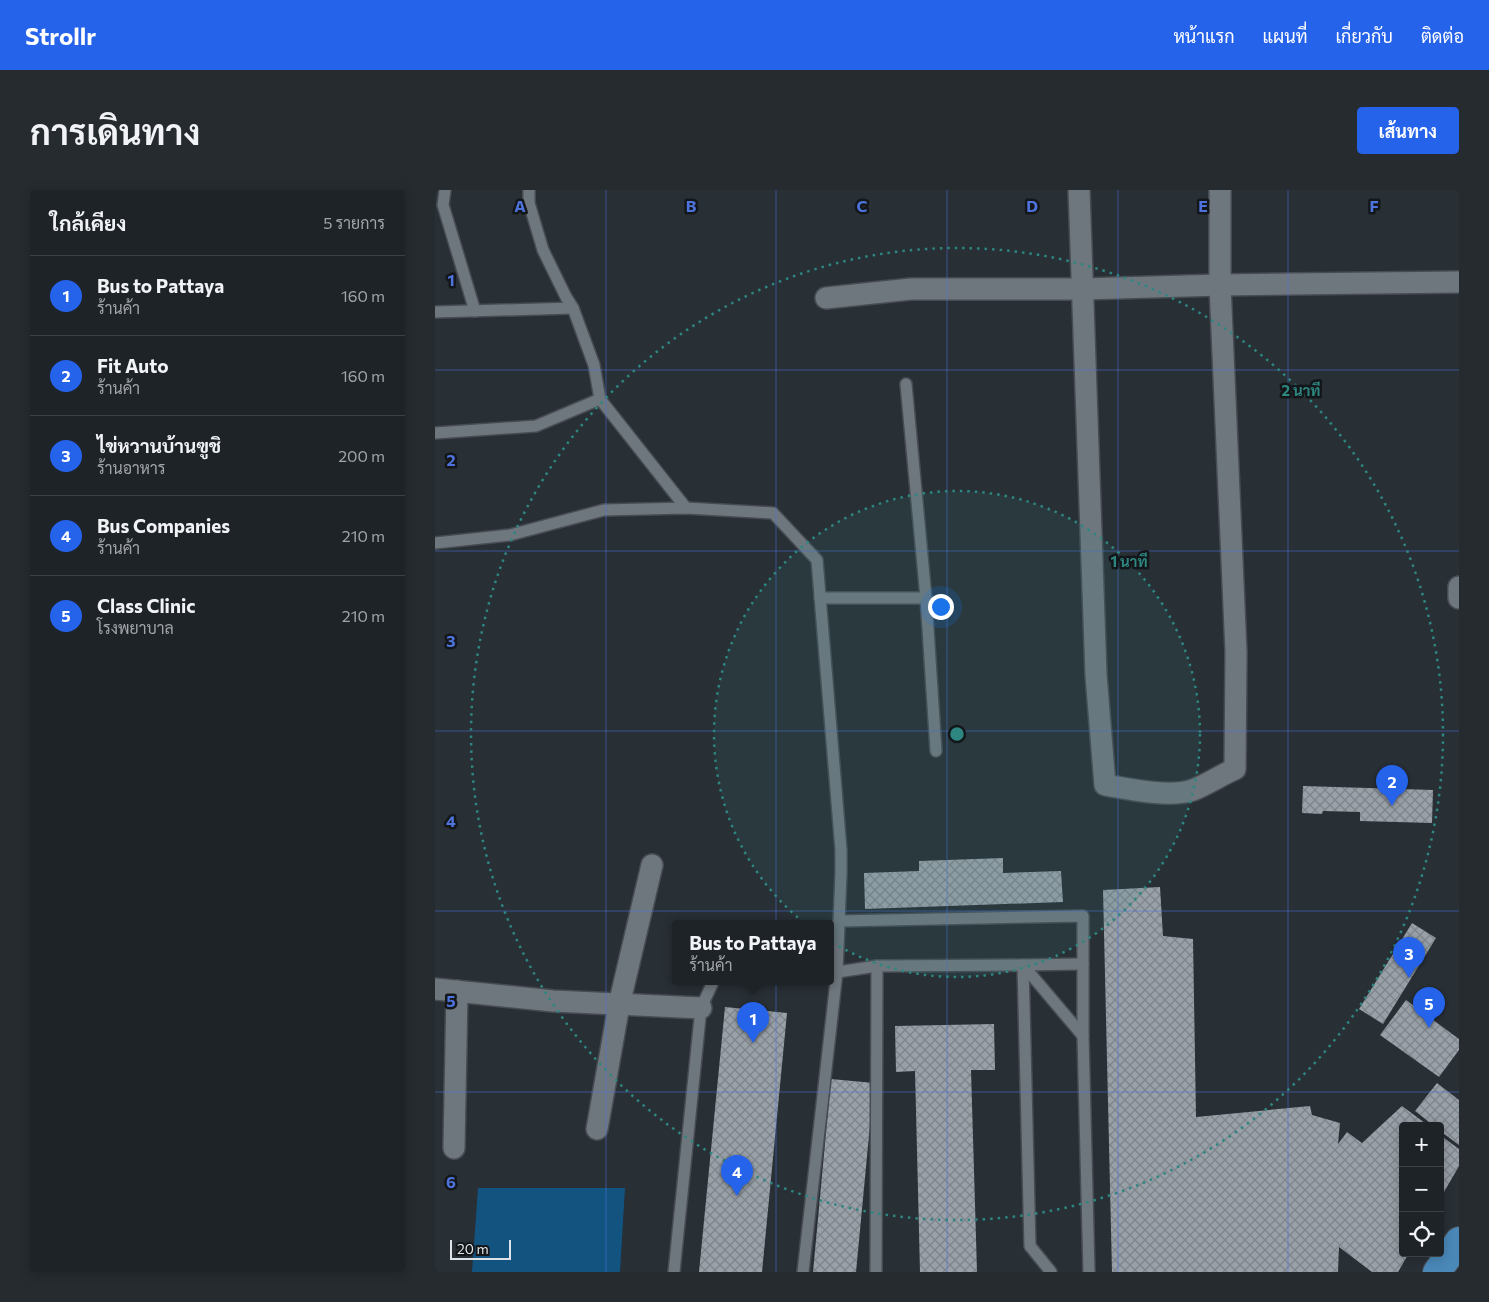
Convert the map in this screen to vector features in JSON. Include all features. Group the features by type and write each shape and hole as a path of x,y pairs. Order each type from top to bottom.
{"highway":[{"path":"1437,1272 1458,1242"},
{"path":"1453,1272 1456,1267 1458,1242"}],"street":[{"path":"1079,190 1084,289 1096,675 1105,785 1144,792 1193,790 1235,769 1235,652 1219,285 1220,190"},
{"path":"827,298 911,288 1084,289 1459,282"},
{"path":"1459,587 1459,598"},
{"path":"597,1128 619,1005 652,865"},
{"path":"435,989 553,1001 701,1008"},
{"path":"454,1148 457,991"}],"lane":[{"path":"445,190 443,205 475,311"},
{"path":"529,190 529,203 543,250 565,297 573,308 594,365 599,399 686,508"},
{"path":"435,312 573,308"},
{"path":"906,384 926,598 936,751"},
{"path":"435,433 536,426 599,399"},
{"path":"435,542 510,535 604,510 686,508 773,513 817,560 841,850 839,921 834,973 877,966 1083,964"},
{"path":"820,598 926,598"},
{"path":"839,921 1083,916 1083,1036 1089,1272"},
{"path":"1023,965 1083,1036"},
{"path":"1023,965 1030,1246 1051,1272"},
{"path":"876,1272 877,966"},
{"path":"674,1272 701,1008 712,985"},
{"path":"803,1272 833,985"}],"shaded area":[{"path":"478,1188 625,1188 620,1272 472,1272"}],"building":[{"path":"1303,786 1433,790 1432,823 1360,821 1360,812 1323,811 1322,814 1302,813"},
{"path":"1003,858 1003,873 1061,871 1063,902 865,909 864,873 919,871 919,861"},
{"path":"1160,887 1163,936 1193,939 1196,1117 1310,1106 1312,1115 1340,1123 1338,1144 1347,1132 1362,1143 1402,1106 1424,1122 1399,1122 1399,1257 1407,1257 1398,1272 1372,1272 1339,1247 1338,1272 1112,1272 1103,890"},
{"path":"1412,923 1436,938 1383,1024 1359,1009"},
{"path":"1406,1000 1459,1039 1459,1050 1439,1077 1380,1035"},
{"path":"725,1007 787,1013 762,1272 699,1272"},
{"path":"994,1024 995,1070 971,1070 977,1272 920,1272 915,1071 896,1072 895,1026"},
{"path":"831,1079 874,1083 856,1272 813,1272"},
{"path":"1437,1083 1459,1100 1459,1145 1444,1134 1444,1122 1429,1122 1415,1111"},
{"path":"1444,1138 1459,1149 1459,1166 1444,1192"}],"place":[{"name":"Fit Auto","path":"1392,806"},
{"name":"ไข่หวานบ้านฃูชิ","path":"1409,978"},
{"name":"Class Clinic","path":"1429,1028"},
{"name":"Bus to Pattaya","path":"753,1043"},
{"name":"Bus Companies","path":"737,1196"}]}
